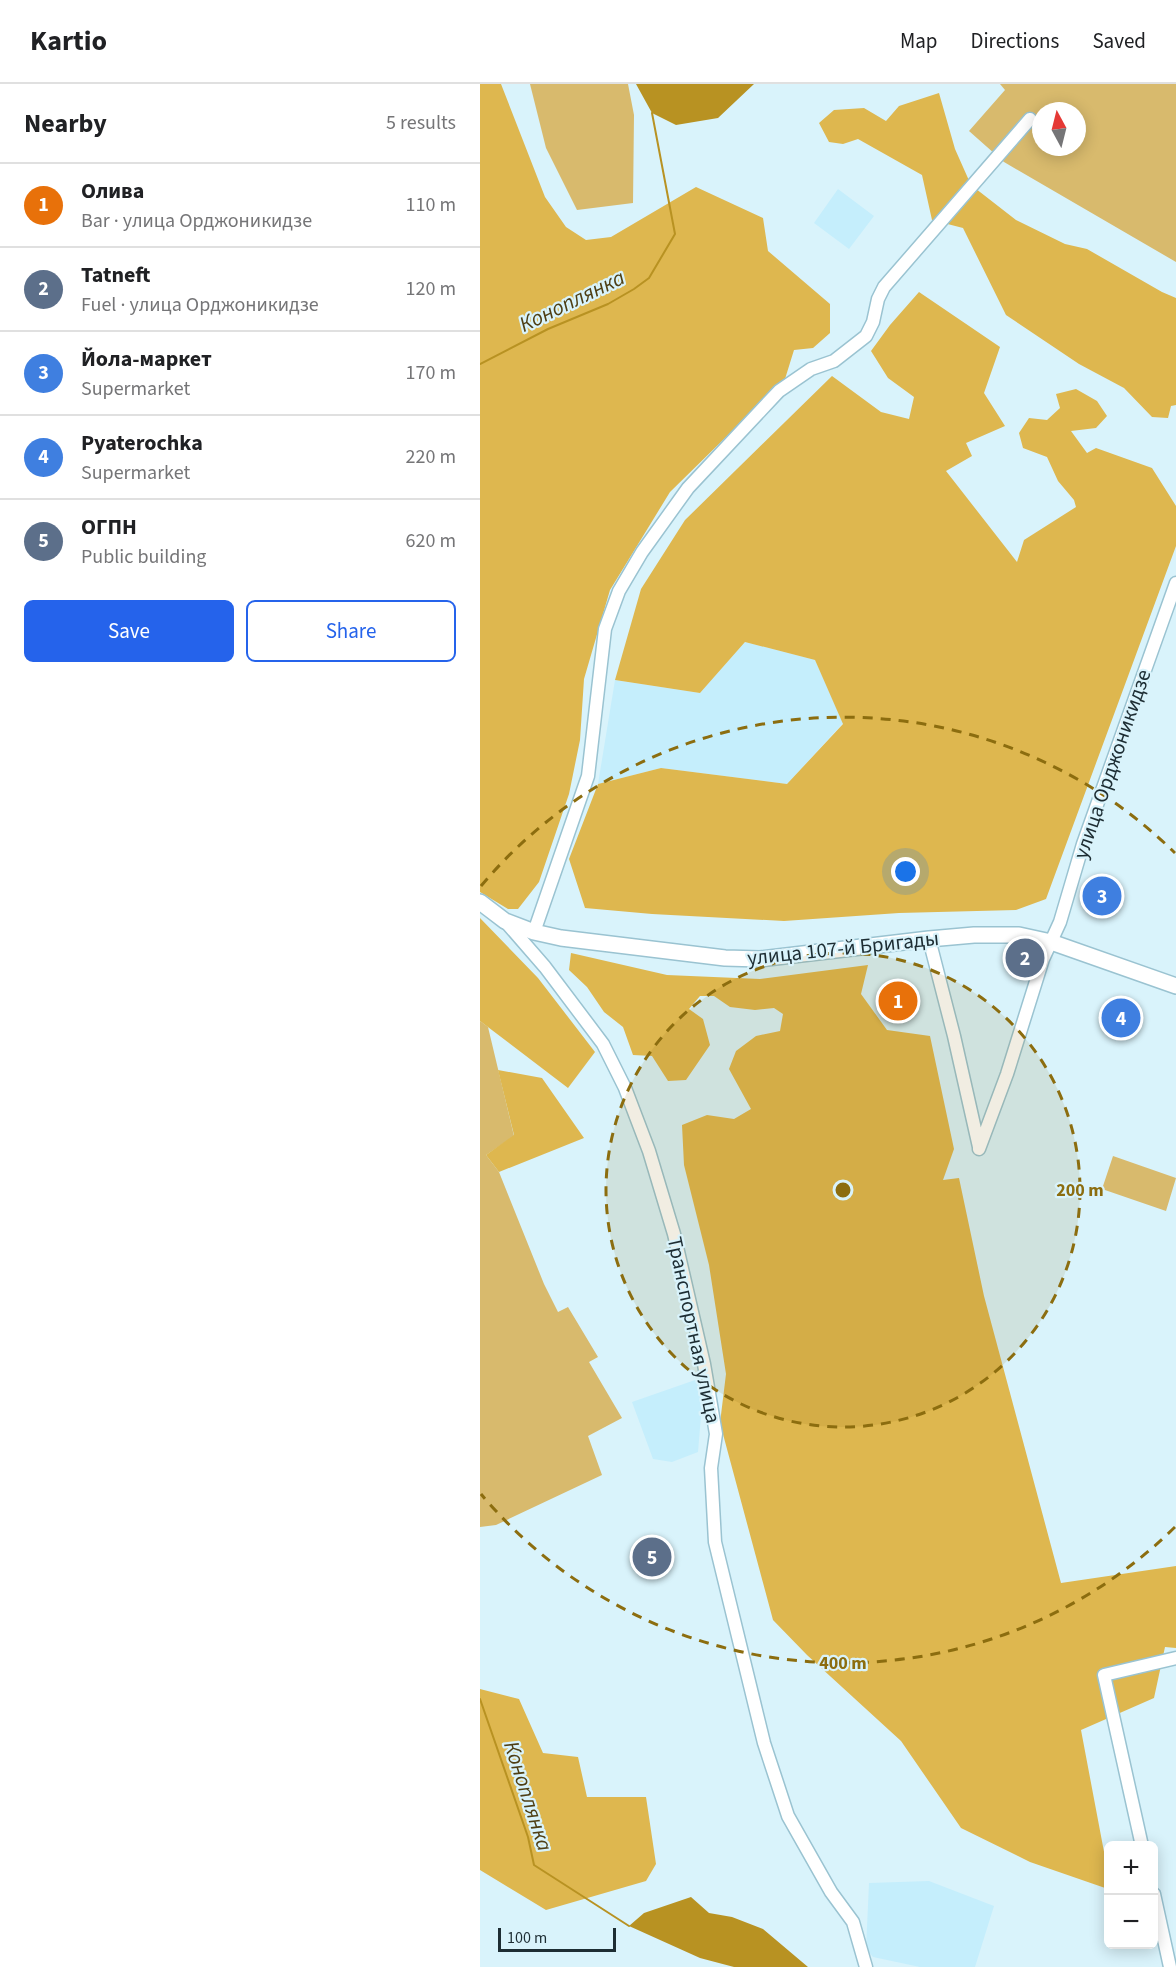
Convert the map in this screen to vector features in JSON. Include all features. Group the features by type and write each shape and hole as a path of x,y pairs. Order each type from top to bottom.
{"main road":[{"name":"Транспортная улица","path":"480,902 505,921"},
{"name":"улица 107-й Бригады","path":"505,921 534,932 561,938 725,958 760,959 929,939 995,934 1019,935 1051,942 1176,986"}],"street":[{"path":"534,932 588,776 605,628 619,591 642,552 688,488 779,391 810,369 834,361 866,336 884,287 1030,119"},
{"name":"улица Орджоникидзе","path":"929,939 954,1036 979,1149 1007,1074 1043,959 1060,922 1083,844 1176,583"},
{"name":"Транспортная улица","path":"505,921 545,967 603,1044 625,1088 649,1151 674,1234 704,1364 716,1434 711,1468 715,1542 764,1743 788,1816 831,1892 853,1922 867,1967"},
{"path":"1142,1841 1104,1675 1176,1658"},
{"path":"1154,1895 1170,1967"}],"shaded area":[{"path":"480,84 501,84 545,197 566,227 586,240 611,237 696,187 763,218 768,251 830,304 830,333 813,348 794,350 785,379 670,492 610,590 584,679 580,740 569,794 539,882 518,909 508,909 480,892"},
{"path":"530,84 628,84 634,115 633,203 577,210 546,148"},
{"path":"636,84 754,84 718,118 676,125 652,113"},
{"path":"1000,84 1176,84 1176,262 1004,162 969,131 1005,90"},
{"path":"939,93 955,149 971,185 1016,220 1065,244 1087,249 1176,298 1176,405 1171,406 1168,418 1152,417 1124,388 1079,364 1006,315 963,228 932,220 922,175 858,139 843,144 829,142 819,123 834,110 864,108 886,121 899,106"},
{"path":"838,189 874,216 849,249 814,223"},
{"path":"919,292 1000,347 984,393 1005,426 966,443 972,456 946,471 1017,562 1024,540 1076,507 1074,500 1058,481 1047,457 1023,448 1019,433 1029,418 1047,420 1060,408 1056,394 1076,389 1097,401 1107,416 1096,428 1071,431 1087,453 1096,448 1152,468 1176,506 1176,546 1046,899 1016,910 899,913 784,921 585,908 569,859 598,784 661,768 787,784 843,724 815,660 745,642 700,693 615,680 641,589 685,520 832,376 881,412 909,419 914,397 888,378 871,351"},
{"path":"745,642 815,660 843,723 787,784 661,768 598,784 615,680 700,693"},
{"path":"480,918 538,978 595,1052 568,1088 480,1021"},
{"path":"571,953 667,975 760,979 868,965 861,994 887,1030 930,1036 954,1149 943,1180 959,1178 984,1296 1061,1583 1176,1566 1176,1648 1165,1647 1154,1698 1081,1730 1104,1852 1104,1888 1030,1862 961,1828 901,1741 807,1655 773,1620 720,1423 726,1374 709,1265 684,1165 682,1125 707,1115 734,1119 751,1109 729,1069 736,1051 756,1036 780,1031 783,1014 774,1008 755,1010 730,1007 714,996 700,996 689,1009 703,1019 710,1045 686,1080 668,1081 652,1056 633,1055 623,1027 604,1012 587,987 569,970"},
{"path":"480,1021 488,1027 514,1136 486,1155 499,1172 544,1284 558,1312 568,1307 598,1357 589,1362 622,1418 588,1436 602,1475 496,1525 480,1527"},
{"path":"498,1070 542,1078 584,1138 499,1172 486,1155 514,1135"},
{"path":"1113,1156 1176,1178 1166,1211 1102,1189"},
{"path":"698,1379 704,1414 701,1416 698,1452 672,1462 653,1459 632,1402"},
{"path":"480,1689 519,1699 543,1753 578,1757 587,1797 646,1797 656,1864 646,1881 546,1910 480,1870"},
{"path":"929,1881 994,1906 975,1967 920,1967 873,1957 866,1949 869,1883"},
{"path":"691,1897 709,1913 732,1917 763,1929 808,1967 734,1967 700,1958 629,1926 644,1913"}],"waterway":[{"name":"Коноплянка","path":"480,364 548,329 608,304 649,278 675,234 652,113"},
{"name":"Коноплянка","path":"480,1699 528,1837 534,1865 629,1926"}],"place":[{"name":"Йола-маркет","path":"1102,896"},
{"name":"Tatneft","path":"1025,958"},
{"name":"Олива","path":"898,1001"},
{"name":"Pyaterochka","path":"1121,1018"},
{"name":"ОГПН","path":"652,1557"}]}
